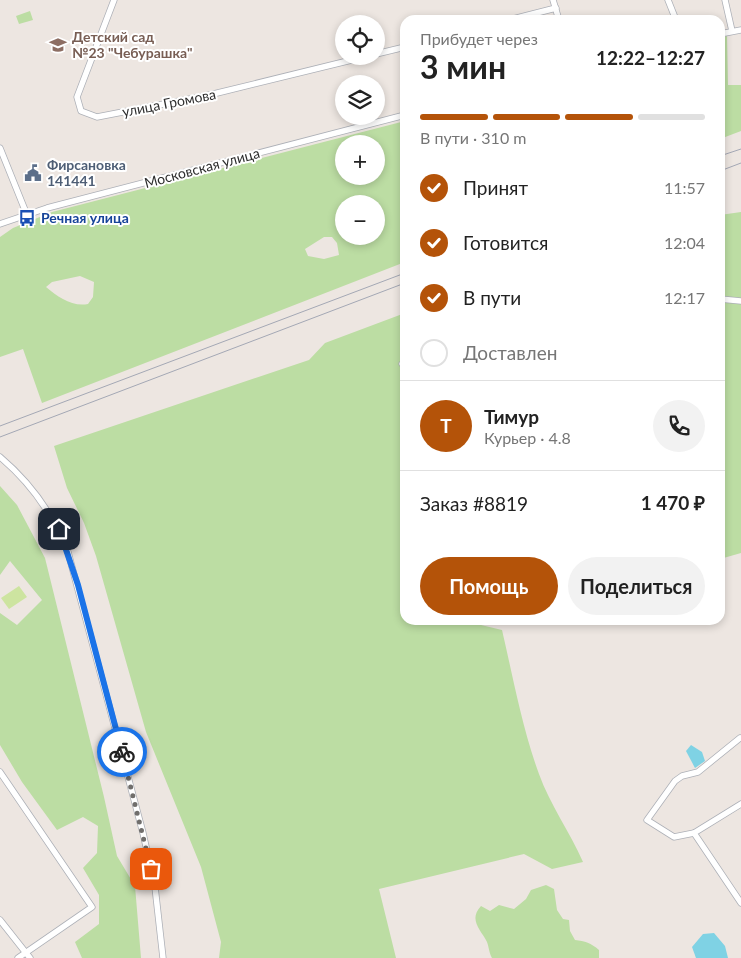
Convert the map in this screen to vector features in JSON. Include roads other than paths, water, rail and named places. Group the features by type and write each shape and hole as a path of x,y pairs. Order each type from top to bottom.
{"street":[{"path":"113,2 121,0"},
{"path":"553,0 558,15"},
{"path":"668,0 674,15"},
{"path":"724,0 732,31"},
{"name":"улица Громова","path":"113,2 77,97 81,112 97,116 205,96 335,64"},
{"path":"529,15 556,8"},
{"path":"725,33 741,30"},
{"path":"385,52 400,48"},
{"name":"Московская улица","path":"0,224 27,215 400,116"},
{"path":"0,148 3,162 27,215"},
{"path":"725,299 741,301"},
{"path":"0,457 23,478 47,508 68,552 143,833 155,887 163,958"},
{"path":"740,738 698,772 682,776 675,781 647,820 674,837 694,833 741,804"},
{"path":"0,772 92,907 18,958"},
{"path":"694,833 741,903"},
{"path":"0,920 30,958"}],"water":[{"path":"691,745 702,752 705,761 695,768 686,751"},
{"path":"714,933 725,946 728,958 696,958 692,947 703,934"}],"railway":[{"path":"725,154 741,149"},
{"path":"725,169 741,163"},
{"path":"0,426 400,275"},
{"path":"0,437 400,285"}],"place":[{"name":"Детский сад №23 \"Чебурашка\"","path":"58,45"},
{"name":"Фирсановка 141441","path":"33,173"},
{"name":"Речная улица","path":"27,218"}]}
